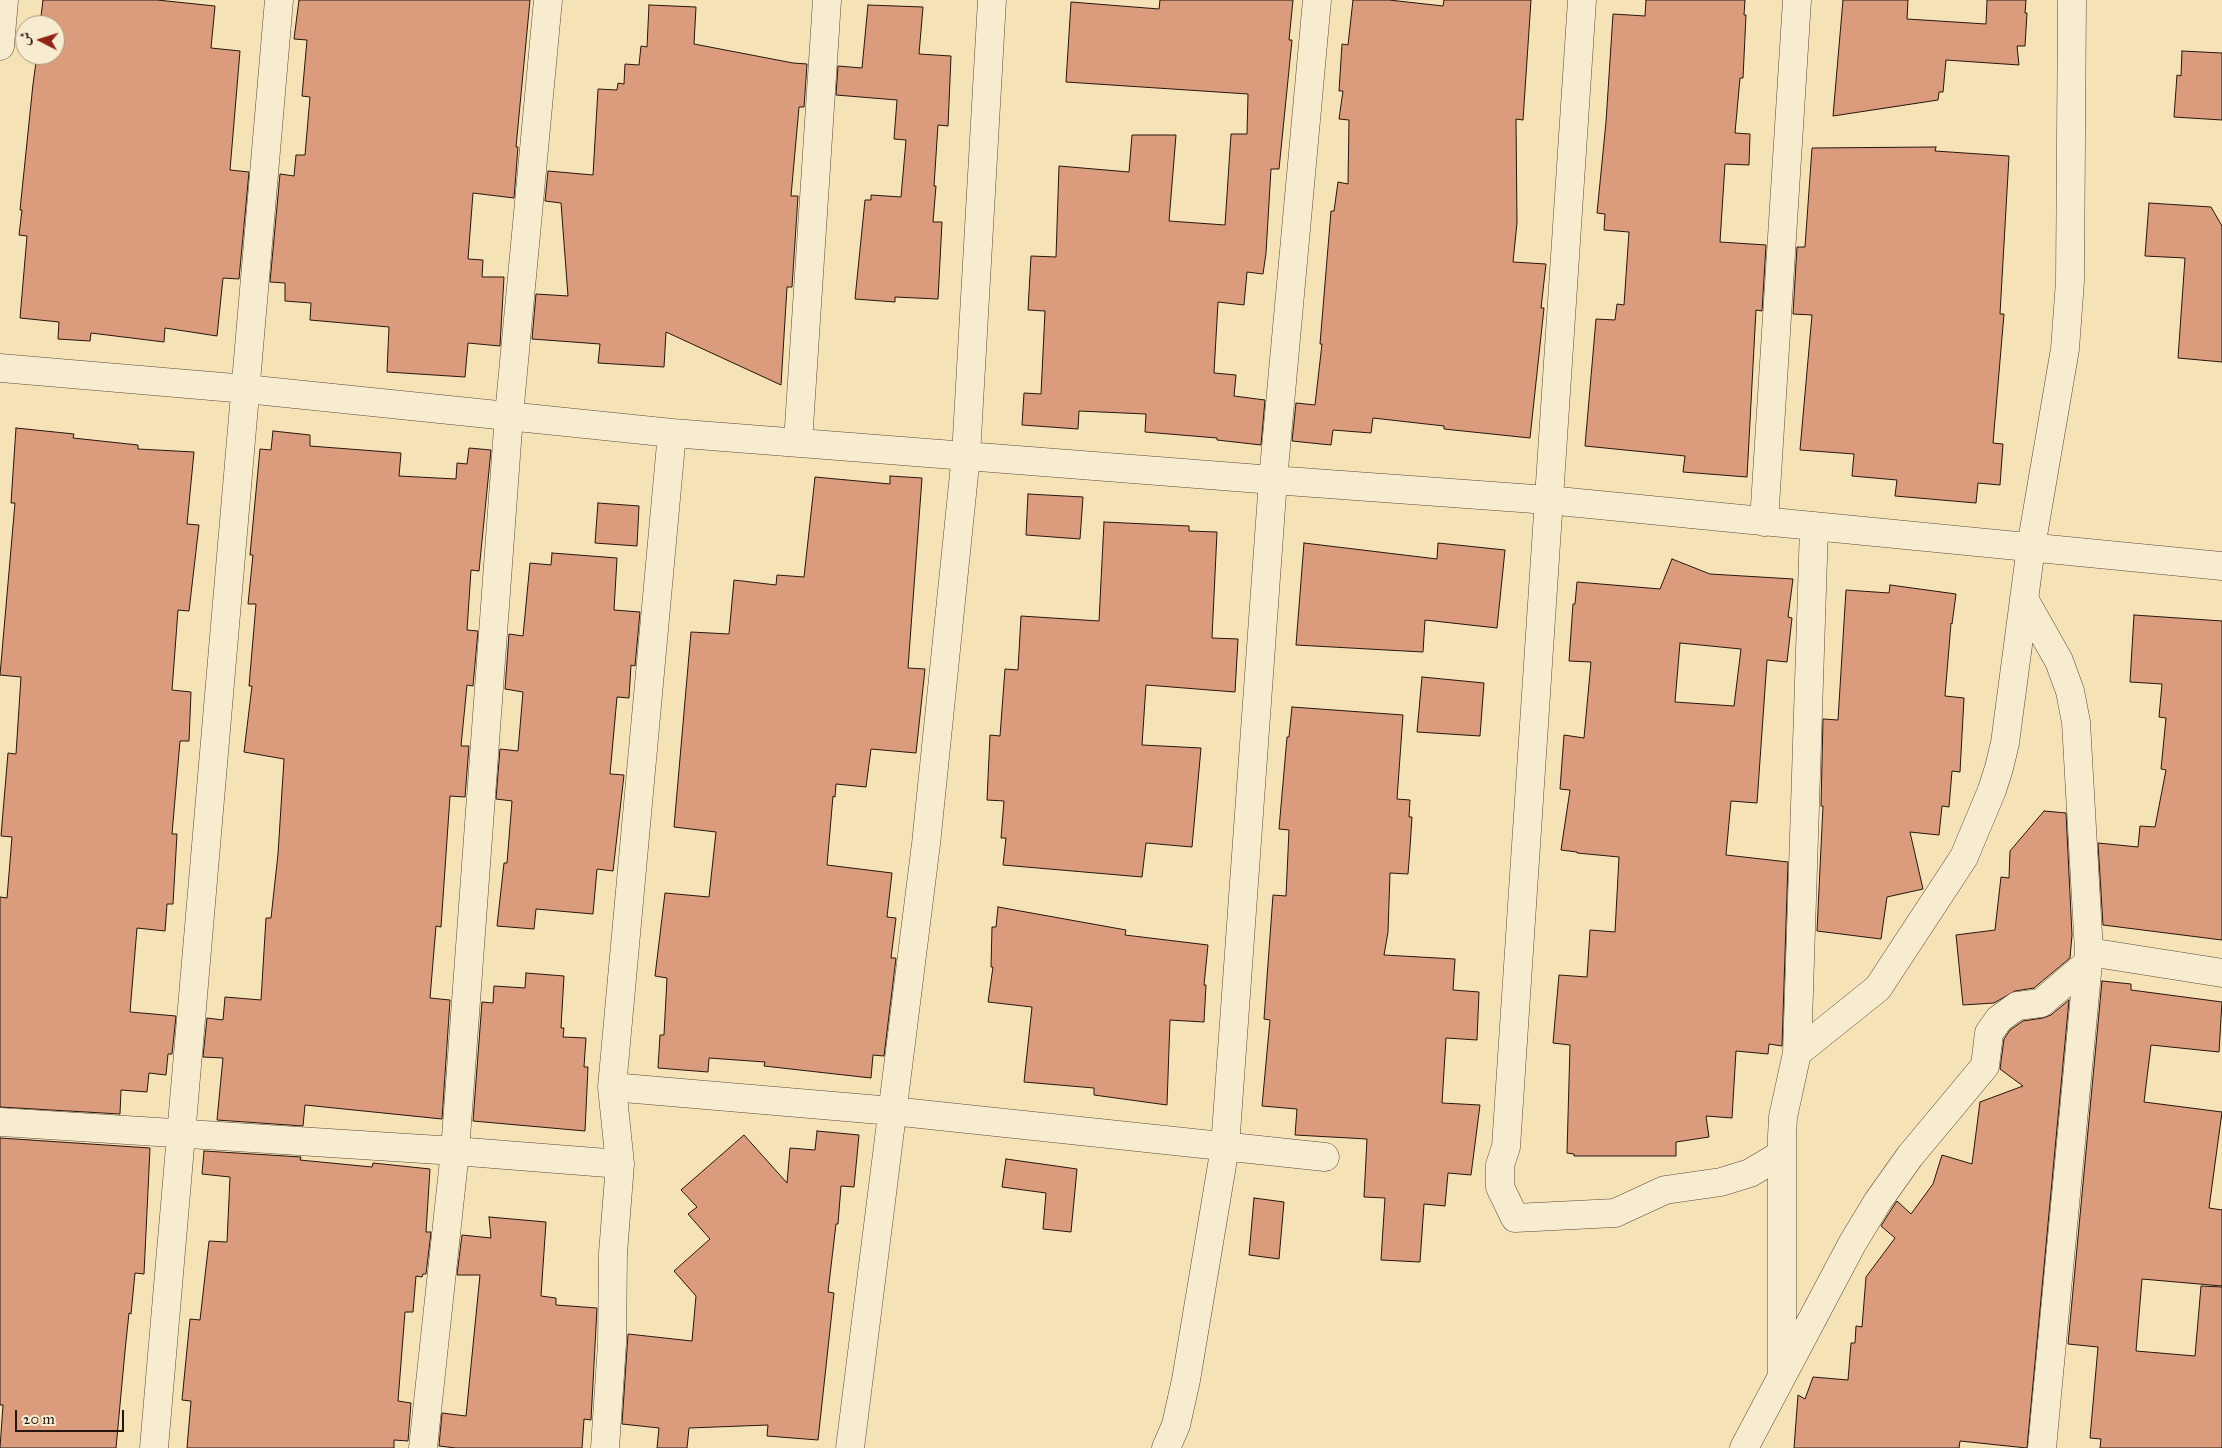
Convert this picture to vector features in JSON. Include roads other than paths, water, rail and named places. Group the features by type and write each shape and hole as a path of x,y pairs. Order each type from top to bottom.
{"street":[{"path":"0,46 4,0"},
{"path":"154,1448 279,0"},
{"path":"423,1448 455,1151 509,414 548,0"},
{"path":"798,442 827,0"},
{"path":"850,1448 926,844 966,455 992,0"},
{"path":"1166,1448 1176,1426 1186,1380 1225,1147 1273,480 1317,0"},
{"path":"1582,0 1506,1147 1500,1166 1500,1187 1515,1218 1615,1212 1665,1190 1721,1182 1750,1173 1782,1154"},
{"path":"1764,522 1797,0"},
{"path":"1797,1053 1878,988 1964,857 1992,790 2003,752 2031,547 2065,349 2070,281 2072,0"},
{"path":"0,368 509,414 672,433 1548,500 2222,566"},
{"path":"606,1448 612,1344 613,1253 620,1164 612,1087 672,433"},
{"path":"1782,1375 1783,1117 1797,1053 1814,527"},
{"path":"2024,599 2059,661 2070,692 2075,714 2080,762 2081,828 2089,958 2042,1448"},
{"path":"1744,1448 1852,1244 1878,1201 1910,1156 1985,1066 1989,1033 1999,1019 2017,1006 2041,1002 2089,958 2222,973"},
{"path":"612,1087 892,1111 1325,1157"},
{"path":"0,1122 455,1151 620,1164"}]}
